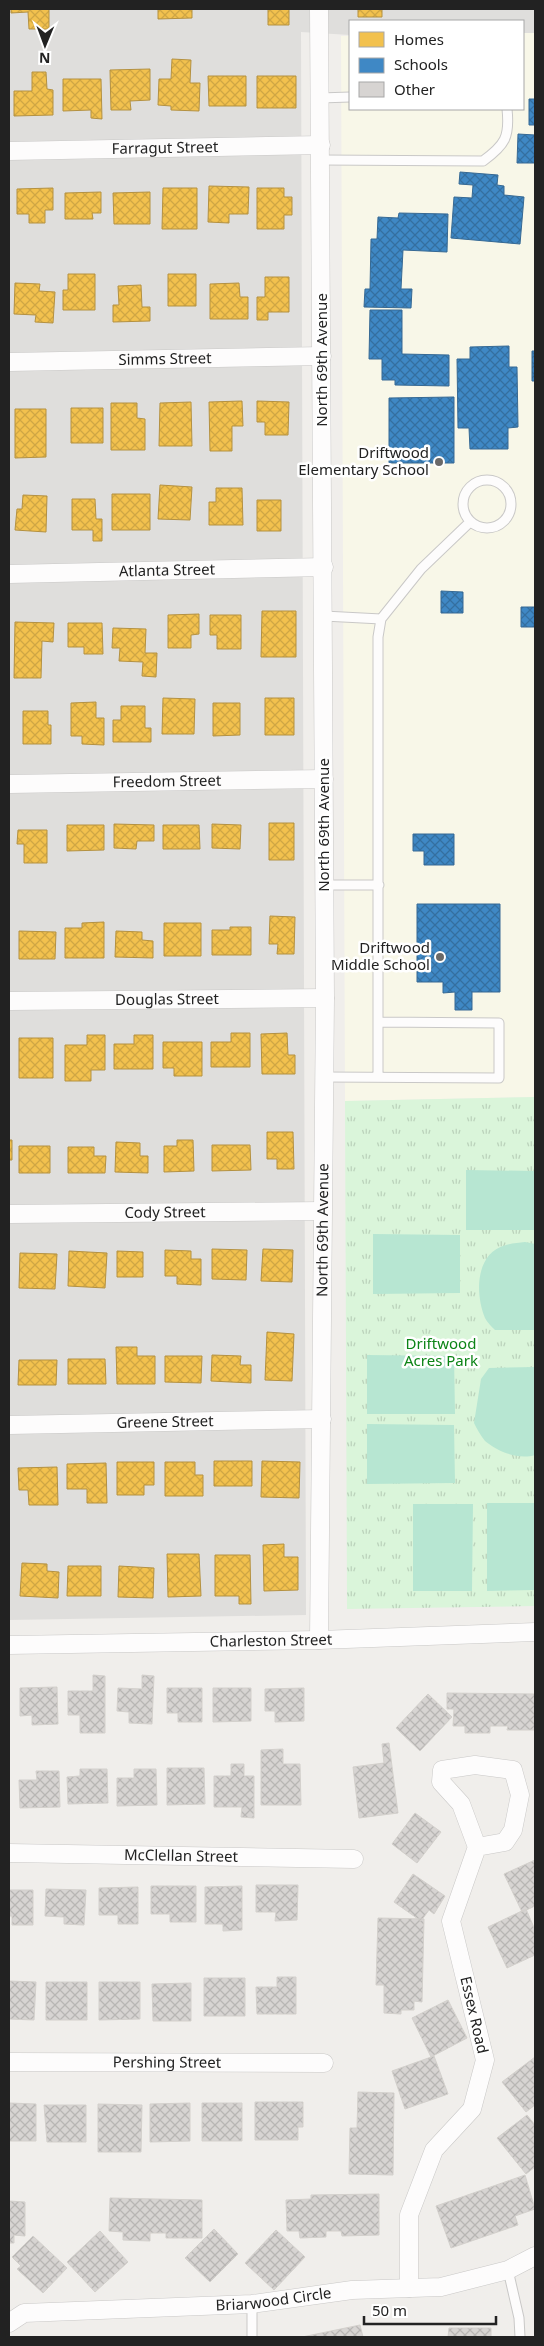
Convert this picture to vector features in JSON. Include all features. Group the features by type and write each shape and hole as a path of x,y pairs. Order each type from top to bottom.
{"street":[{"name":"North 69th Avenue","path":"319,9 324,568 325,998 319,1640"},
{"name":"Farragut Street","path":"9,151 321,152"},
{"name":"Simms Street","path":"9,362 322,356"},
{"name":"Atlanta Street","path":"9,574 324,568"},
{"name":"Freedom Street","path":"9,784 324,779"},
{"name":"Douglas Street","path":"9,1001 325,998"},
{"name":"Cody Street","path":"9,1214 322,1211"},
{"name":"Greene Street","path":"9,1425 322,1419"},
{"name":"Charleston Street","path":"9,1645 319,1640 535,1632"},
{"path":"475,1765 513,1770 520,1795 513,1830 505,1842 477,1847 461,1804 441,1782 442,1770 475,1765"},
{"name":"Essex Road","path":"409,2288 409,2215 434,2150 472,2109 485,2060 451,1921 477,1847"},
{"name":"McClellan Street","path":"9,1853 354,1859"},
{"name":"Pershing Street","path":"9,2062 324,2064"},
{"name":"Briarwood Circle","path":"9,2323 24,2313 252,2304 352,2290 441,2287 508,2270 535,2256"}],"lane":[{"path":"320,98 349,97"},
{"path":"321,152 483,161 501,148 507,133 507,110"},
{"path":"484,480 491,480 504,487 511,501 508,516 503,522 489,528 470,522 464,513 462,505 466,491 470,486 484,480"},
{"path":"378,1077 378,637 381,619 422,569 470,522"},
{"path":"324,616 381,619"},
{"path":"324,885 379,886"},
{"path":"324,1077 499,1078 499,1022 379,1022"},
{"path":"508,2270 519,2318 520,2337"},
{"path":"252,2304 252,2337"}],"shaded area":[{"path":"9,9 535,9 535,33 524,33 524,20 349,20 349,35 301,32 306,1615 9,1620"},
{"name":"Driftwood Elementary School","path":"524,33 535,33 535,1097 345,1101 341,36 349,36 349,110 524,110"}],"green space":[{"name":"Driftwood Acres Park","path":"535,1097 535,1606 347,1609 345,1101"},
{"path":"466,1170 535,1171 535,1230 466,1230"},
{"path":"373,1234 460,1235 460,1293 373,1294"},
{"path":"525,1242 535,1244 535,1330 495,1330 485,1318 480,1298 479,1286 483,1265 488,1256 496,1249 508,1244"},
{"path":"367,1355 454,1356 455,1414 367,1414"},
{"path":"535,1367 535,1455 516,1456 496,1449 485,1441 474,1423 481,1379 489,1368"},
{"path":"367,1424 454,1425 455,1483 367,1484"},
{"path":"487,1503 535,1503 535,1590 487,1591"},
{"path":"413,1504 473,1504 472,1591 413,1591"}],"building: Homes":[{"path":"11,9 49,9 49,29 29,29 28,12 11,13"},
{"path":"158,9 192,9 192,18 158,19"},
{"path":"268,9 289,9 289,25 268,25"},
{"path":"358,9 382,9 382,17 358,17"},
{"path":"172,59 191,60 190,83 200,83 199,111 171,110 171,106 158,105 159,79 171,79"},
{"path":"150,69 150,100 130,101 131,110 111,110 110,70"},
{"path":"32,72 46,72 47,89 53,90 53,115 14,116 14,91 32,91"},
{"path":"208,76 246,76 246,106 209,106"},
{"path":"257,76 296,76 296,108 257,108"},
{"path":"63,79 101,79 102,119 91,118 91,110 63,111"},
{"path":"209,186 249,187 248,214 229,214 229,223 208,222"},
{"path":"53,188 53,210 45,210 45,223 29,223 29,214 17,214 17,189"},
{"path":"163,188 197,188 197,229 162,229"},
{"path":"257,188 284,188 284,197 292,197 292,215 284,215 284,229 257,229"},
{"path":"101,192 101,213 92,213 93,219 65,219 65,193"},
{"path":"150,192 150,224 114,224 113,193"},
{"path":"68,274 95,274 95,310 63,310 63,290 68,290"},
{"path":"168,274 196,274 196,306 168,306"},
{"path":"265,277 289,277 289,312 268,312 268,320 257,320 257,297 265,297"},
{"path":"15,283 40,284 39,291 55,292 53,323 35,322 36,315 14,314"},
{"path":"239,283 240,297 248,297 248,319 210,319 210,284"},
{"path":"141,285 142,307 150,307 150,321 113,322 113,305 119,305 118,286"},
{"path":"242,401 243,426 232,426 232,451 210,451 209,402"},
{"path":"257,401 289,402 288,435 265,435 265,422 257,422"},
{"path":"191,402 192,446 159,446 160,403"},
{"path":"111,403 137,403 137,418 145,419 145,450 111,450"},
{"path":"71,408 103,408 103,443 71,443"},
{"path":"15,409 46,409 46,457 15,458"},
{"path":"160,485 192,487 190,520 158,519"},
{"path":"216,488 242,488 243,525 209,525 209,502 216,502"},
{"path":"112,494 150,494 150,530 112,530"},
{"path":"23,495 47,496 46,532 15,530 17,509 22,509"},
{"path":"72,499 95,499 96,519 102,519 102,541 93,541 93,530 72,530"},
{"path":"257,500 281,500 281,531 257,531"},
{"path":"262,611 296,611 296,657 261,657"},
{"path":"199,614 199,634 191,635 191,648 168,648 168,615"},
{"path":"210,615 241,615 241,649 217,649 217,635 210,635"},
{"path":"15,622 54,623 53,642 42,641 41,678 14,678"},
{"path":"68,623 102,623 103,654 84,654 84,647 68,647"},
{"path":"113,628 146,629 145,653 157,653 156,677 142,676 143,662 119,661 120,648 112,648"},
{"path":"163,698 195,699 194,734 162,734"},
{"path":"265,698 294,698 294,735 265,735"},
{"path":"96,702 96,718 104,718 104,745 82,744 82,736 71,736 71,703"},
{"path":"213,703 240,703 240,735 213,736"},
{"path":"121,706 145,706 145,728 151,728 151,742 113,742 113,720 121,720"},
{"path":"23,711 48,711 48,725 51,725 51,744 23,744"},
{"path":"269,823 294,823 294,860 269,860"},
{"path":"114,824 154,825 154,841 137,841 136,849 114,848"},
{"path":"212,824 241,825 240,849 212,848"},
{"path":"67,825 104,825 104,850 67,851"},
{"path":"163,825 199,825 200,849 163,849"},
{"path":"18,830 47,830 47,863 24,863 24,844 17,844"},
{"path":"270,916 295,917 294,954 277,954 278,944 269,944"},
{"path":"104,922 104,958 65,958 65,928 82,928 82,923"},
{"path":"164,923 201,923 201,956 164,956"},
{"path":"230,927 251,927 251,955 212,955 212,930 230,930"},
{"path":"19,931 56,932 55,959 19,959"},
{"path":"116,931 142,932 142,940 153,941 153,958 115,957"},
{"path":"231,1033 250,1033 250,1067 211,1067 211,1042 231,1042"},
{"path":"287,1033 288,1055 295,1055 295,1074 262,1074 261,1034"},
{"path":"87,1035 105,1035 105,1070 91,1070 91,1081 65,1081 65,1045 87,1045"},
{"path":"134,1035 153,1035 153,1069 114,1069 114,1044 134,1044"},
{"path":"19,1038 53,1038 53,1078 19,1078"},
{"path":"163,1042 202,1042 202,1076 174,1076 174,1068 163,1068"},
{"path":"267,1132 293,1132 294,1169 277,1169 277,1159 267,1159"},
{"path":"9,1140 12,1140 12,1160 9,1160"},
{"path":"177,1140 193,1140 194,1171 164,1172 164,1146 177,1146"},
{"path":"116,1142 140,1143 140,1156 148,1156 148,1173 115,1172"},
{"path":"212,1145 250,1145 251,1170 212,1171"},
{"path":"19,1146 50,1146 50,1173 19,1173"},
{"path":"68,1147 94,1147 94,1156 106,1156 105,1173 68,1173"},
{"path":"212,1249 247,1250 246,1280 212,1279"},
{"path":"263,1249 293,1250 292,1282 261,1281"},
{"path":"165,1250 191,1251 191,1259 201,1259 201,1285 177,1284 177,1276 165,1276"},
{"path":"69,1251 107,1253 105,1288 68,1286"},
{"path":"117,1251 143,1252 143,1277 117,1277"},
{"path":"20,1253 57,1254 55,1289 19,1288"},
{"path":"267,1332 294,1334 292,1381 265,1380"},
{"path":"116,1347 137,1347 137,1356 155,1356 155,1384 117,1384"},
{"path":"212,1355 241,1356 240,1365 251,1365 251,1383 211,1381"},
{"path":"165,1356 202,1356 201,1383 165,1382"},
{"path":"68,1359 105,1359 106,1384 68,1384"},
{"path":"19,1360 57,1360 56,1385 18,1385"},
{"path":"214,1461 252,1461 252,1486 214,1486"},
{"path":"262,1461 300,1462 299,1498 261,1497"},
{"path":"117,1462 154,1462 154,1485 144,1485 144,1495 117,1495"},
{"path":"165,1462 195,1462 195,1475 203,1475 203,1496 165,1496"},
{"path":"106,1463 107,1503 87,1503 87,1489 67,1489 67,1464"},
{"path":"57,1467 58,1505 29,1505 28,1490 19,1490 18,1468"},
{"path":"284,1544 284,1557 298,1557 298,1590 264,1591 263,1545"},
{"path":"167,1554 199,1554 201,1596 168,1597"},
{"path":"215,1555 250,1555 251,1604 239,1604 239,1596 215,1596"},
{"path":"22,1563 47,1564 47,1571 59,1572 58,1598 20,1596"},
{"path":"68,1566 101,1566 101,1596 67,1596"},
{"path":"119,1566 154,1568 153,1598 118,1597"}],"building: Schools":[{"path":"529,99 535,99 535,125 529,125"},
{"path":"518,134 535,135 535,163 517,163"},
{"path":"460,172 498,175 497,185 504,186 504,195 524,197 520,244 451,238 454,197 472,198 473,185 459,184"},
{"path":"399,213 448,214 447,252 403,250 401,289 412,289 411,308 364,307 365,289 370,289 371,239 377,239 378,217 398,218"},
{"path":"370,310 402,310 402,354 449,355 449,386 395,385 395,380 382,380 382,359 369,359"},
{"path":"509,346 509,367 517,367 518,427 508,428 508,449 470,449 469,428 458,428 457,359 470,359 470,347"},
{"path":"532,351 535,351 535,381 532,381"},
{"path":"454,397 454,463 389,463 389,398"},
{"path":"441,591 463,592 463,613 441,613"},
{"path":"521,607 535,607 535,627 521,627"},
{"path":"413,834 454,834 454,865 424,865 424,851 413,851"},
{"path":"417,904 500,904 500,992 472,992 472,1010 455,1010 455,992 443,993 443,982 417,982"}],"building: Other":[{"path":"93,1675 105,1676 105,1733 80,1733 80,1715 68,1715 68,1691 93,1691"},
{"path":"142,1675 154,1676 152,1724 129,1723 129,1712 117,1711 118,1688 142,1689"},
{"path":"57,1687 58,1724 32,1725 32,1715 20,1716 20,1688"},
{"path":"167,1688 202,1688 202,1722 178,1722 178,1713 167,1713"},
{"path":"213,1688 251,1688 251,1721 213,1722"},
{"path":"304,1688 304,1721 275,1722 275,1711 265,1711 265,1689"},
{"path":"447,1693 535,1694 535,1730 507,1730 508,1726 490,1726 490,1733 465,1733 465,1726 453,1726 454,1709 447,1709"},
{"path":"428,1694 452,1717 420,1751 396,1728"},
{"path":"389,1743 398,1813 359,1818 353,1767 384,1763 382,1744"},
{"path":"283,1749 283,1764 300,1764 301,1805 261,1805 261,1750"},
{"path":"231,1764 244,1764 244,1776 254,1776 254,1818 241,1817 242,1807 214,1807 214,1776 231,1776"},
{"path":"167,1768 204,1768 205,1804 167,1805"},
{"path":"80,1769 107,1769 108,1803 68,1804 67,1777 80,1776"},
{"path":"134,1769 156,1769 157,1805 117,1806 117,1778 134,1778"},
{"path":"36,1771 59,1771 60,1807 20,1808 19,1780 37,1780"},
{"path":"415,1813 441,1832 417,1863 392,1844"},
{"path":"535,1860 535,1906 522,1912 504,1874"},
{"path":"413,1874 445,1896 434,1914 429,1910 421,1921 394,1902"},
{"path":"256,1885 298,1885 297,1920 275,1921 276,1912 256,1912"},
{"path":"151,1886 196,1886 196,1922 170,1922 170,1914 151,1914"},
{"path":"242,1886 242,1930 223,1931 223,1924 205,1924 205,1887"},
{"path":"138,1887 138,1924 118,1924 118,1915 99,1915 99,1888"},
{"path":"46,1889 86,1890 84,1925 64,1924 64,1917 45,1916"},
{"path":"9,1890 33,1890 33,1925 12,1925 12,1916 9,1916"},
{"path":"526,1909 535,1930 535,1955 507,1968 488,1927"},
{"path":"378,1918 424,1919 422,2002 414,2001 414,2010 401,2010 401,2014 384,2013 384,1985 376,1985"},
{"path":"277,1977 296,1977 296,2014 257,2014 256,1987 277,1987"},
{"path":"204,1978 245,1978 245,2016 204,2016"},
{"path":"9,1981 36,1982 34,2020 9,2019"},
{"path":"46,1982 87,1982 87,2020 46,2020"},
{"path":"99,1982 140,1982 140,2019 99,2020"},
{"path":"191,1983 191,2021 153,2021 152,1984"},
{"path":"448,2000 467,2038 431,2057 412,2018"},
{"path":"434,2056 448,2094 405,2109 392,2071"},
{"path":"535,2057 535,2105 526,2112 502,2082"},
{"path":"358,2092 394,2093 393,2175 349,2174 350,2128 357,2128"},
{"path":"255,2102 303,2102 303,2127 298,2127 298,2140 255,2140"},
{"path":"9,2103 36,2104 36,2141 9,2141"},
{"path":"190,2103 190,2141 150,2142 150,2104"},
{"path":"202,2103 242,2103 242,2141 202,2141"},
{"path":"98,2104 142,2105 141,2152 98,2152"},
{"path":"44,2105 86,2105 86,2142 47,2142"},
{"path":"527,2115 535,2125 535,2167 526,2174 497,2138"},
{"path":"525,2175 535,2209 515,2216 518,2225 451,2248 436,2206"},
{"path":"379,2194 379,2235 342,2236 341,2231 326,2231 326,2237 300,2238 299,2231 287,2231 286,2200 311,2199 311,2195"},
{"path":"110,2198 202,2200 202,2238 166,2238 166,2233 150,2233 150,2241 123,2240 123,2232 109,2231"},
{"path":"9,2201 25,2202 25,2236 14,2235 14,2243 9,2243"},
{"path":"214,2229 238,2254 210,2282 185,2258"},
{"path":"276,2230 305,2257 274,2290 245,2263"},
{"path":"100,2231 128,2262 95,2292 67,2262"},
{"path":"33,2236 67,2268 43,2293 17,2269 21,2266 12,2257"},
{"path":"360,2325 363,2337 302,2337"},
{"path":"449,2328 491,2328 491,2337 448,2337"}],"place":[{"name":"Driftwood Elementary School","path":"439,462"},
{"name":"Driftwood Middle School","path":"440,957"}]}
